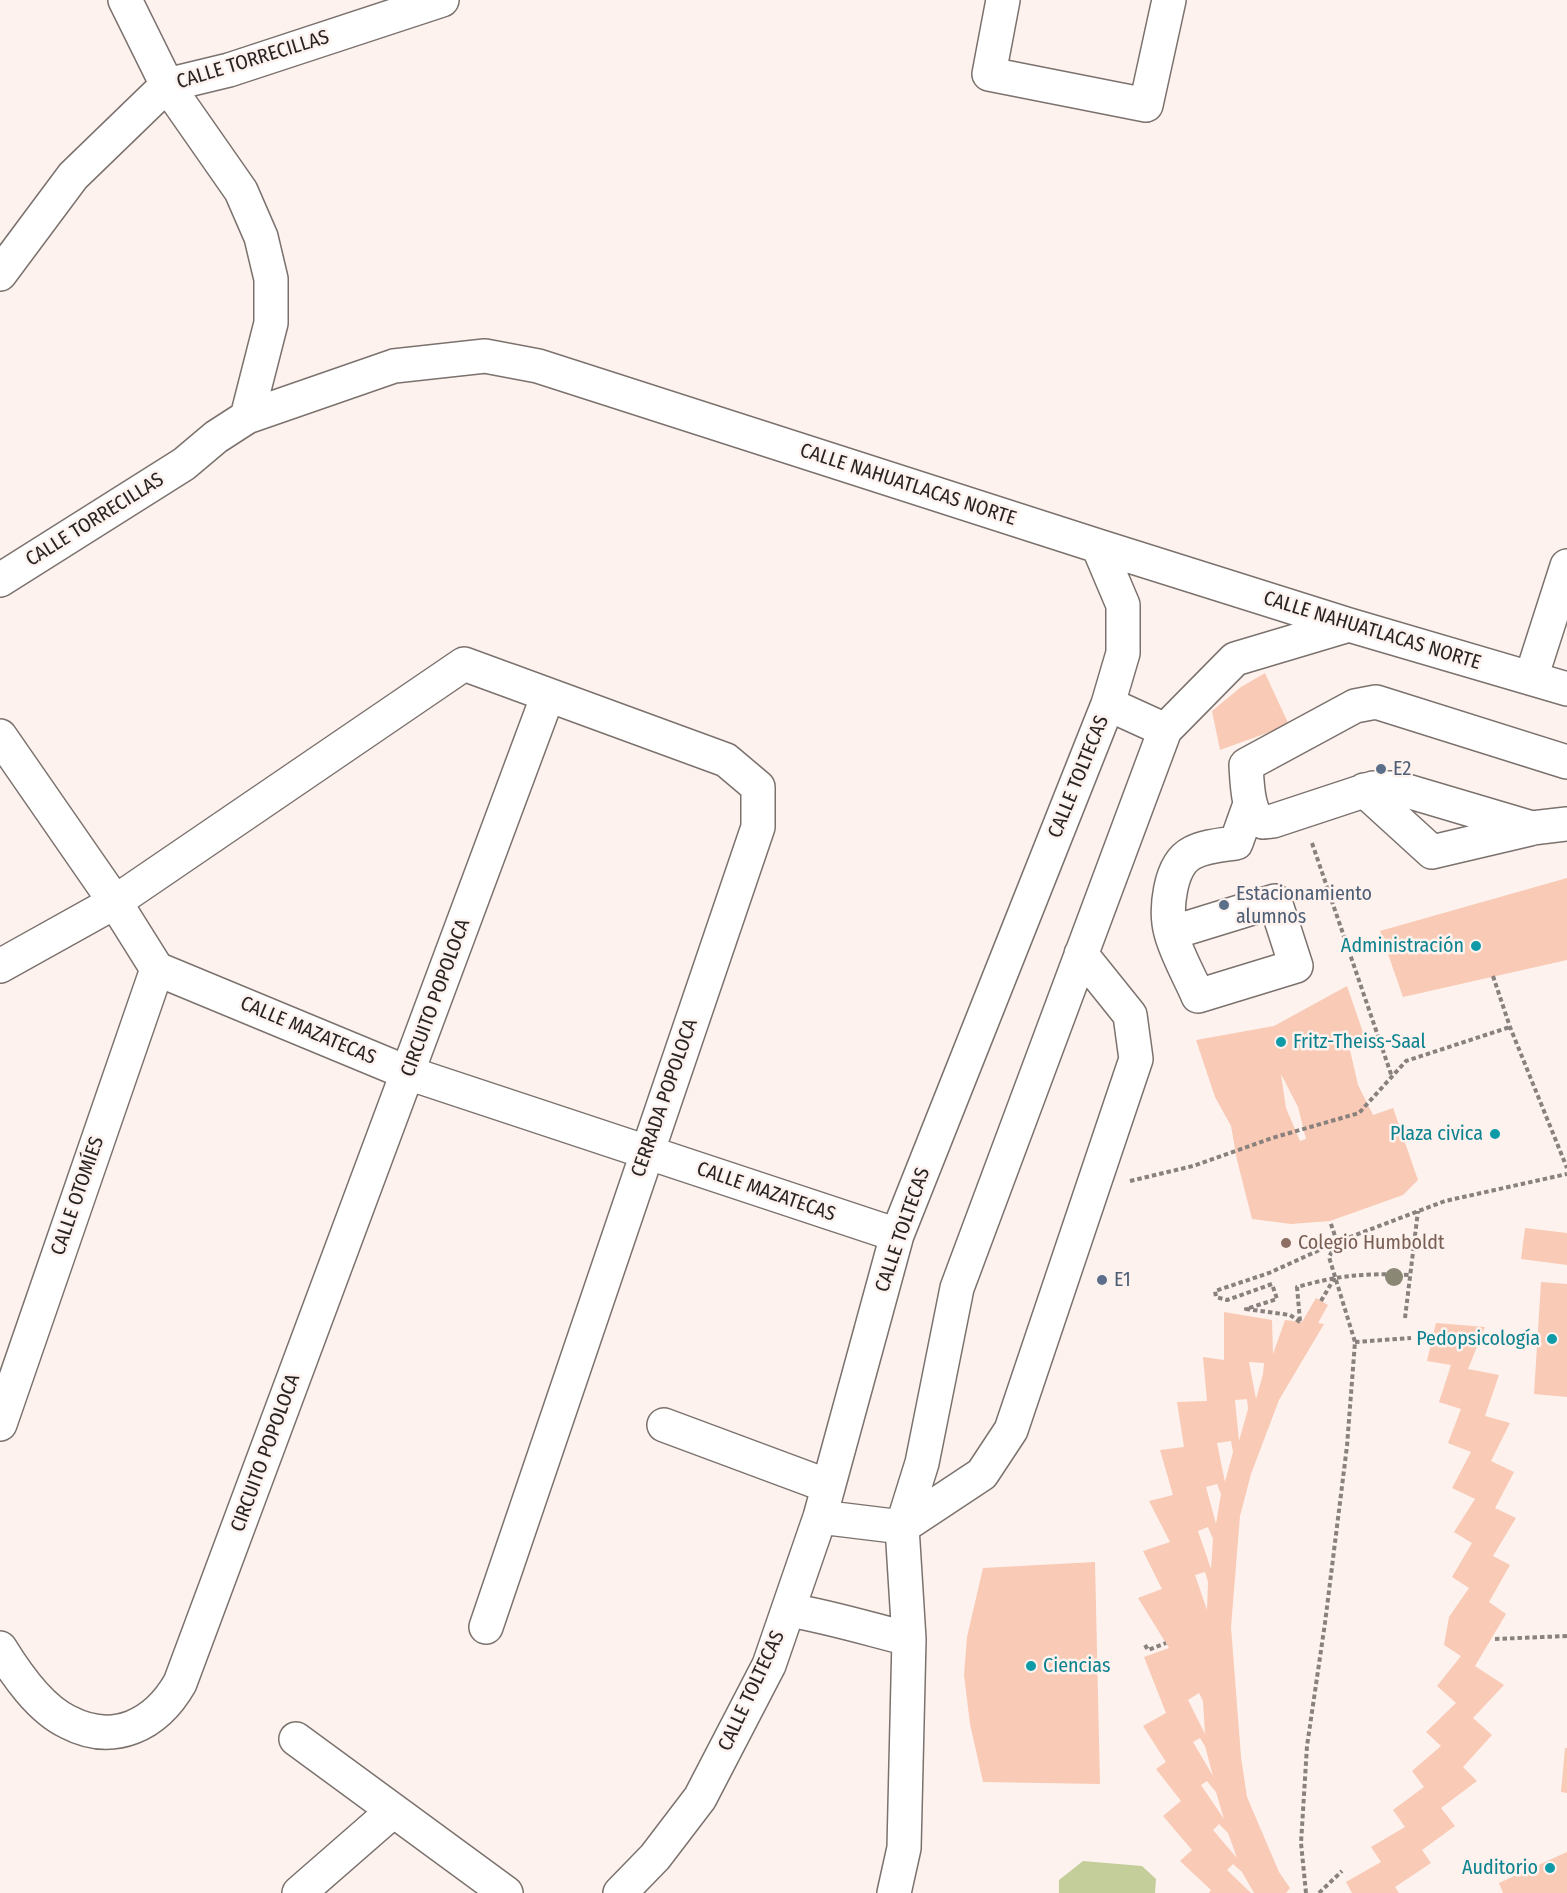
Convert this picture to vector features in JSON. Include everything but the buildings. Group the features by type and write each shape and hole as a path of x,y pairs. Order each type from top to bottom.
{"street":[{"path":"125,0 167,86 241,191 261,237 271,279 271,323 247,417"},
{"name":"CALLE TORRECILLAS","path":"0,274 73,176 167,86 229,70 442,0"},
{"path":"1003,0 989,74 1146,105 1169,0"},
{"name":"CALLE NAHUATLACAS NORTE","path":"247,417 394,366 485,356 538,366 1348,625 1567,689"},
{"name":"CALLE TORRECILLAS","path":"0,580 184,464 216,437 247,417"},
{"name":"CALLE TOLTECAS","path":"620,1893 655,1857 700,1798 769,1665 789,1610 824,1502 897,1236 1108,704 1123,653 1123,605 1098,546"},
{"path":"1531,678 1567,566"},
{"path":"894,1893 904,1848 909,1638 902,1527 922,1463 957,1288 1165,730 1235,659 1348,625"},
{"path":"0,966 115,902 464,664 548,695"},
{"name":"CIRCUITO POPOLOCA","path":"0,1648 16,1674 40,1701 67,1722 91,1730 116,1731 135,1727 155,1716 170,1701 184,1672 548,695"},
{"name":"CERRADA POPOLOCA","path":"486,1626 758,827 758,787 726,760 548,695"},
{"path":"1532,828 1397,788 1385,787 1364,790 1263,822 1256,818 1250,804 1246,765 1355,706 1376,702 1567,762"},
{"path":"1108,704 1165,730"},
{"path":"0,736 115,902 157,969"},
{"path":"1364,790 1432,852 1532,828 1567,824"},
{"path":"1171,933 1168,904 1174,873 1190,853 1236,843 1250,804"},
{"path":"902,1527 982,1474 1011,1430 1136,1059 1130,1015 1081,954"},
{"name":"CALLE MAZATECAS","path":"157,969 408,1073 897,1236"},
{"name":"CALLE OTOMÍES","path":"0,1424 157,969"},
{"path":"664,1425 824,1502 902,1527"},
{"path":"789,1610 832,1617 909,1638"},
{"path":"296,1739 506,1893"},
{"path":"299,1893 393,1810"}],"path":[{"path":"1299,812 1319,862 1392,1077"},
{"path":"1493,976 1510,1027 1567,1168"},
{"path":"1092,1191 1193,1166 1272,1138 1359,1113 1406,1061 1510,1027"},
{"path":"1410,1275 1369,1273 1335,1277 1297,1287 1300,1322 1290,1315 1246,1309 1277,1299 1272,1284 1227,1300 1216,1298 1215,1291 1269,1273 1337,1242 1445,1201 1567,1174"},
{"path":"1405,1318 1418,1211"},
{"path":"1306,1893 1301,1843 1307,1746 1347,1446 1355,1342 1329,1257 1337,1242 1330,1221"},
{"path":"1321,1300 1335,1277"},
{"path":"1355,1342 1411,1338"},
{"path":"1495,1639 1567,1636"},
{"path":"1145,1645 1148,1650 1166,1643"},
{"path":"1319,1893 1341,1871"}],"green space":[{"path":"1083,1861 1142,1866 1156,1879 1155,1893 1059,1893 1059,1880"}],"place":[{"name":"E2","path":"1381,769"},
{"name":"Estacionamiento alumnos","path":"1224,905"},
{"name":"Administración","path":"1476,946"},
{"name":"Fritz-Theiss-Saal","path":"1281,1042"},
{"name":"Plaza civica","path":"1495,1134"},
{"name":"Colegio Humboldt","path":"1286,1243"},
{"name":"E1","path":"1102,1280"},
{"name":"Pedopsicología","path":"1552,1339"},
{"name":"Ciencias","path":"1031,1666"},
{"name":"Auditorio","path":"1550,1868"}]}
